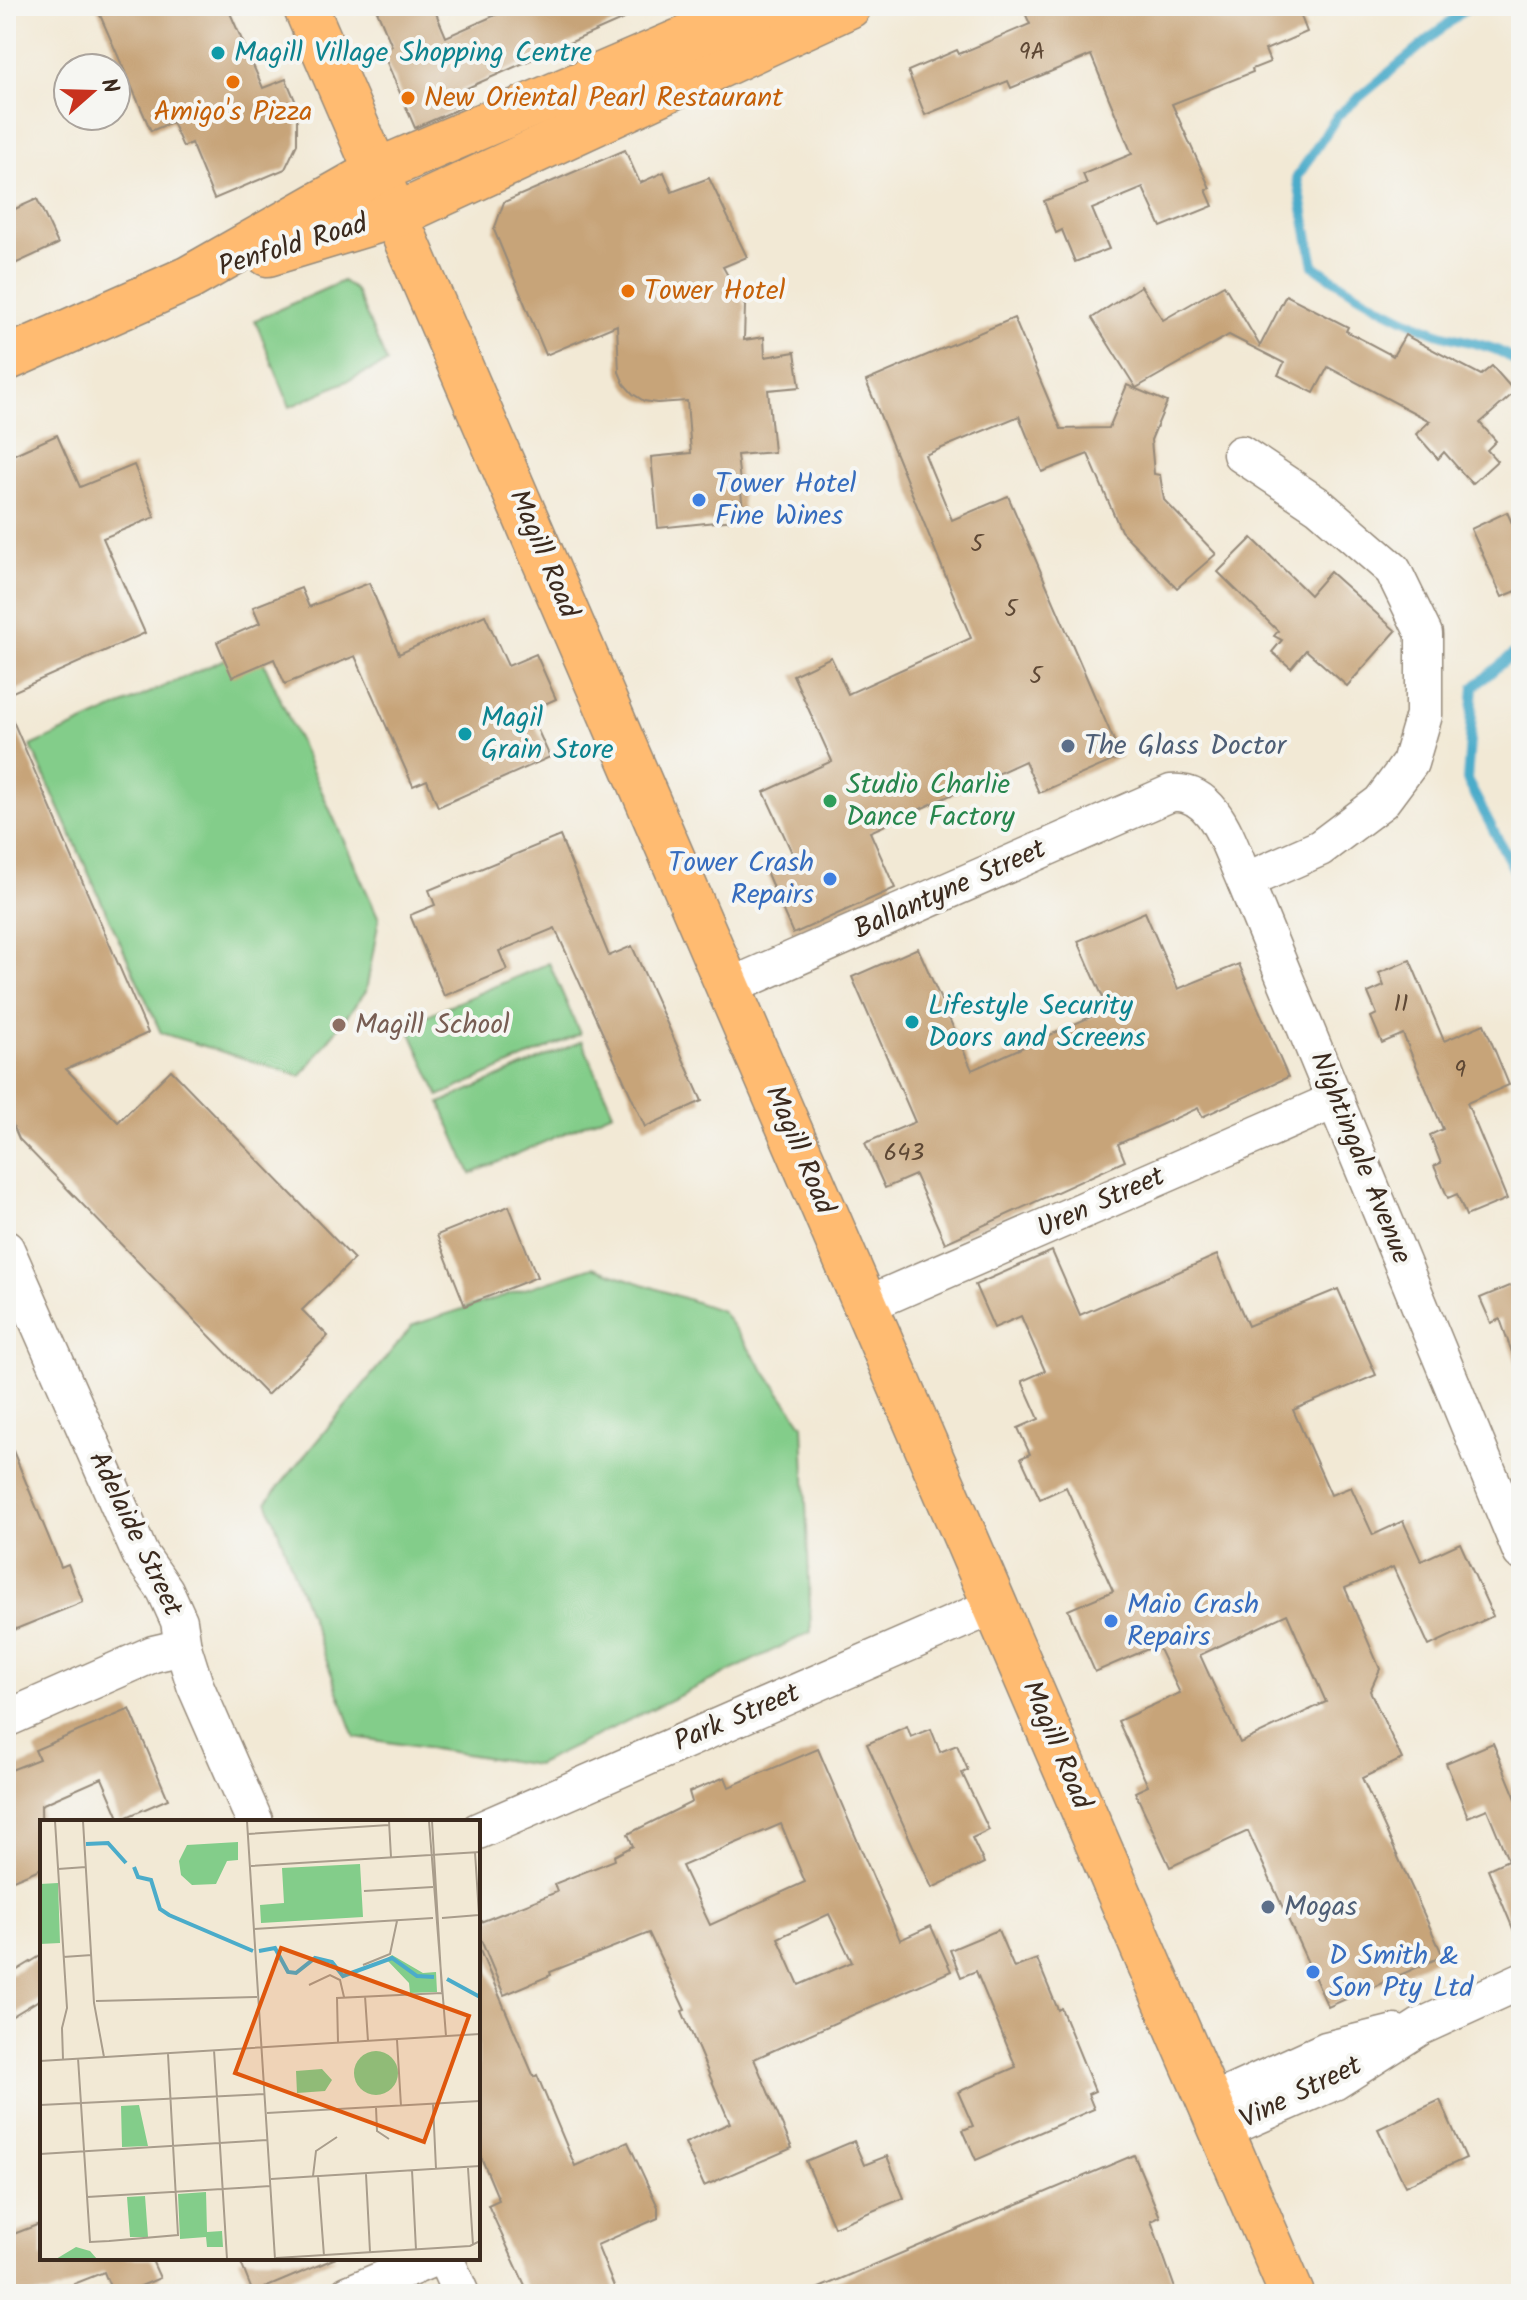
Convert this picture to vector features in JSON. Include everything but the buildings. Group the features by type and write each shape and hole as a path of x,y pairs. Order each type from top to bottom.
{"main road":[{"name":"Magill Road","path":"305,6 1292,2294"},
{"name":"Penfold Road","path":"6,359 189,278 377,171 762,6"},
{"name":"Penfold Road","path":"189,278 397,215 849,6"}],"street":[{"path":"1241,454 1319,506 1393,570 1424,634 1424,715 1410,763 1381,802 1320,848 1245,881"},
{"name":"Nightingale Avenue","path":"1171,793 1186,792 1202,801 1215,815 1336,1100 1521,1552"},
{"name":"Ballantyne Street","path":"729,987 1171,793"},
{"name":"Uren Street","path":"866,1305 1336,1100"},
{"name":"Adelaide Street","path":"6,1249 140,1554 165,1590 179,1621 183,1647 195,1685 254,1820"},
{"name":"Park Street","path":"480,1830 996,1605"},
{"path":"6,1719 153,1654 183,1647"},
{"name":"Vine Street","path":"1216,2117 1326,2050 1420,2027 1521,1981"},
{"path":"348,2294 429,2260"},
{"path":"446,2260 461,2294"}],"green space":[{"path":"343,281 356,291 387,363 290,407 255,320"},
{"path":"256,645 379,919 366,991 301,1076 161,1033 31,746"},
{"path":"549,963 580,1034 439,1096 407,1024"},
{"path":"582,1041 613,1112 471,1174 440,1103"},
{"path":"593,1267 722,1311 803,1425 811,1632 536,1765 355,1737 267,1501 413,1325"}],"waterway":[{"path":"1469,6 1338,115 1297,177 1314,266 1357,294 1401,317 1443,335 1492,348 1521,368"},
{"path":"1521,647 1474,687 1467,780 1521,883"}],"place":[{"name":"Magill Village Shopping Centre","path":"218,53"},
{"name":"Amigo's Pizza","path":"233,82"},
{"name":"New Oriental Pearl Restaurant","path":"408,98"},
{"name":"Tower Hotel","path":"628,291"},
{"name":"Tower Hotel Fine Wines","path":"699,500"},
{"name":"Magil Grain Store","path":"465,734"},
{"name":"The Glass Doctor","path":"1068,746"},
{"name":"Studio Charlie Dance Factory","path":"830,801"},
{"name":"Tower Crash Repairs","path":"830,879"},
{"name":"Lifestyle Security Doors and Screens","path":"912,1022"},
{"name":"Magill School","path":"339,1025"},
{"name":"Maio Crash Repairs","path":"1111,1621"},
{"name":"Mogas","path":"1268,1907"},
{"name":"D Smith & Son Pty Ltd","path":"1313,1972"}]}
